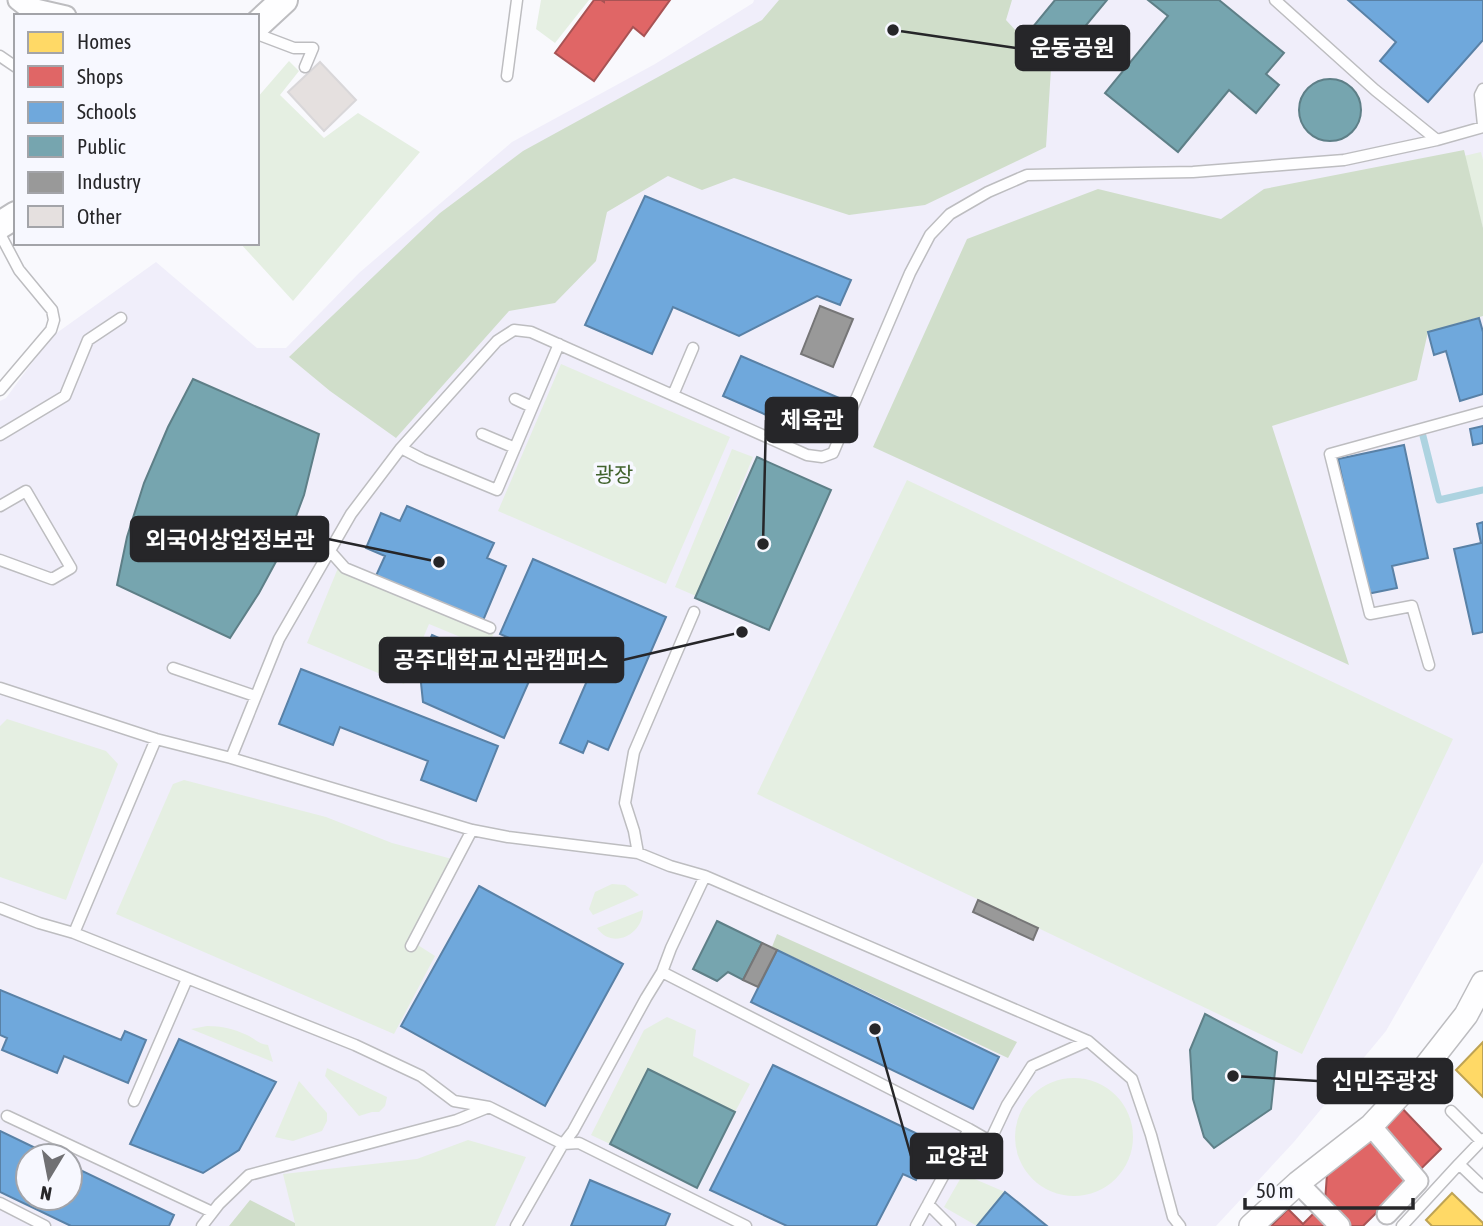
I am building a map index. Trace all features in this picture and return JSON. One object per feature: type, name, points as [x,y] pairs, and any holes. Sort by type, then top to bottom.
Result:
[{"type":"main road","points":[[259,23],[284,0]]},
{"type":"street","points":[[18,0],[27,7],[57,14]]},
{"type":"street","points":[[1251,1226],[1298,1183],[1371,1126],[1423,1070],[1466,1015],[1483,983]]},
{"type":"street","points":[[1371,1126],[1424,1175],[1387,1214]]},
{"type":"street","points":[[1298,1183],[1339,1226]]},
{"type":"lane","points":[[507,76],[517,0]]},
{"type":"lane","points":[[1275,0],[1375,90],[1437,140]]},
{"type":"lane","points":[[259,35],[294,48],[313,48],[305,67]]},
{"type":"lane","points":[[231,758],[279,639],[351,514],[401,448],[497,341],[513,330],[531,332],[807,455],[822,457],[833,453],[905,284],[930,235],[950,214],[988,192],[1027,175],[1193,172],[1344,160],[1437,140],[1483,126],[1480,95],[1483,89]]},
{"type":"lane","points":[[0,234],[19,270],[52,310],[54,320],[51,330],[0,390]]},
{"type":"lane","points":[[0,435],[65,396],[88,341],[121,318]]},
{"type":"lane","points":[[401,448],[496,490],[559,344]]},
{"type":"lane","points":[[673,395],[692,348]]},
{"type":"lane","points":[[514,399],[532,407]]},
{"type":"lane","points":[[1429,664],[1412,607],[1370,614],[1330,454],[1483,412]]},
{"type":"lane","points":[[482,434],[515,448]]},
{"type":"lane","points":[[0,506],[26,491],[71,568],[52,579],[0,560]]},
{"type":"lane","points":[[329,550],[345,568],[490,628]]},
{"type":"lane","points":[[638,853],[625,803],[634,752],[694,612]]},
{"type":"lane","points":[[173,668],[255,696]]},
{"type":"lane","points":[[0,688],[156,739],[231,758],[472,830],[638,853],[705,876],[1088,1041],[1132,1079],[1151,1135],[1173,1217],[1180,1226]]},
{"type":"lane","points":[[74,933],[156,739]]},
{"type":"lane","points":[[411,946],[472,830]]},
{"type":"lane","points":[[516,1226],[662,972],[705,876]]},
{"type":"lane","points":[[0,908],[74,933],[355,1045],[421,1076],[454,1101],[489,1107],[563,1144],[579,1143],[746,1226]]},
{"type":"lane","points":[[662,972],[990,1141],[1007,1105],[1032,1066],[1088,1041]]},
{"type":"lane","points":[[134,1101],[187,979]]},
{"type":"lane","points":[[202,1226],[219,1204],[249,1175],[457,1120],[489,1107]]},
{"type":"lane","points":[[1402,1226],[1482,1140],[1451,1111]]},
{"type":"lane","points":[[7,1116],[212,1212]]},
{"type":"lane","points":[[916,1226],[969,1129]]},
{"type":"lane","points":[[1458,1164],[1483,1186]]},
{"type":"lane","points":[[0,1203],[45,1226]]},
{"type":"lane","points":[[928,1205],[950,1226]]},
{"type":"shaded area","points":[[754,0],[1483,0],[1483,862],[1386,1031],[1293,1143],[1216,1226],[0,1226],[0,401],[6,398],[51,337],[156,262],[257,348],[286,348],[359,273],[512,142],[655,64]]},
{"type":"green space","points":[[541,0],[589,0],[555,43],[536,29]]},
{"type":"green space","points":[[779,0],[1012,0],[1006,20],[1051,69],[1046,147],[925,205],[849,215],[734,178],[702,190],[668,176],[607,212],[596,261],[555,303],[509,311],[396,438],[330,391],[289,357],[440,213],[523,151],[762,20]]},
{"type":"green space","points":[[289,61],[299,71],[280,95],[324,138],[358,113],[420,152],[293,301],[242,245],[259,245],[259,96]]},
{"type":"green space","points":[[1464,150],[1483,228],[1483,316],[1428,332],[1417,380],[1272,426],[1349,665],[873,447],[967,239],[1098,189],[1221,219],[1264,189]]},
{"type":"green space","points":[[1481,152],[1483,160],[1483,228],[1464,156]]},
{"type":"green space","name":"광장","points":[[561,364],[730,437],[666,584],[498,511]]},
{"type":"green space","points":[[732,449],[753,457],[696,596],[675,587]]},
{"type":"green space","points":[[907,480],[1453,739],[1302,1054],[757,794]]},
{"type":"green space","points":[[338,568],[494,633],[487,648],[429,624],[404,684],[307,643]]},
{"type":"green space","points":[[7,719],[106,751],[118,764],[66,900],[0,877],[0,726]]},
{"type":"green space","points":[[184,780],[326,817],[392,843],[452,859],[410,940],[435,956],[394,1034],[116,914],[173,784]]},
{"type":"green space","points":[[612,884],[625,885],[639,895],[593,915],[589,909],[595,892]]},
{"type":"green space","points":[[643,910],[638,926],[626,937],[611,938],[603,935],[597,928]]},
{"type":"green space","points":[[777,934],[1017,1042],[1008,1058],[772,947]]},
{"type":"green space","points":[[667,1017],[696,1030],[693,1056],[750,1084],[735,1112],[648,1069],[610,1144],[591,1135],[644,1030]]},
{"type":"green space","points":[[207,1026],[233,1030],[268,1045],[273,1062],[191,1029]]},
{"type":"green space","points":[[327,1068],[387,1097],[385,1106],[379,1112],[359,1116],[325,1076]]},
{"type":"green space","points":[[1074,1078],[1097,1082],[1116,1095],[1129,1114],[1133,1137],[1129,1160],[1116,1179],[1097,1192],[1074,1196],[1051,1192],[1032,1179],[1019,1160],[1015,1137],[1019,1114],[1032,1095],[1051,1082]]},
{"type":"green space","points":[[299,1081],[327,1113],[327,1121],[322,1131],[293,1141],[275,1137]]},
{"type":"green space","points":[[468,1140],[526,1157],[495,1226],[295,1226],[283,1174],[417,1159]]},
{"type":"green space","points":[[963,1174],[1005,1192],[977,1226],[944,1207]]},
{"type":"green space","points":[[250,1200],[295,1223],[295,1226],[229,1226]]},
{"type":"building: Homes","points":[[1483,1042],[1483,1097],[1456,1070]]},
{"type":"building: Homes","points":[[1452,1193],[1483,1226],[1432,1226],[1426,1220]]},
{"type":"building: Shops","points":[[594,0],[670,0],[644,36],[633,27],[594,81],[555,53]]},
{"type":"building: Shops","points":[[1398,1104],[1441,1149],[1363,1226],[1271,1226],[1288,1209],[1303,1224],[1325,1202],[1327,1174]]},
{"type":"building: Schools","points":[[1348,0],[1483,0],[1483,40],[1428,102],[1380,61],[1396,42]]},
{"type":"building: Schools","points":[[645,196],[851,280],[840,305],[817,296],[739,336],[673,307],[652,354],[585,325]]},
{"type":"building: Schools","points":[[1479,318],[1483,332],[1483,394],[1460,401],[1446,351],[1434,355],[1428,332]]},
{"type":"building: Schools","points":[[741,356],[844,400],[826,441],[723,396]]},
{"type":"building: Schools","points":[[1483,426],[1483,443],[1473,445],[1470,429]]},
{"type":"building: Schools","points":[[1404,445],[1428,558],[1392,566],[1397,588],[1367,594],[1338,459]]},
{"type":"building: Schools","points":[[407,506],[494,543],[487,558],[506,566],[482,623],[375,578],[385,556],[366,548],[381,513],[400,521]]},
{"type":"building: Schools","points":[[1483,522],[1483,632],[1473,634],[1454,549],[1481,543],[1477,524]]},
{"type":"building: Schools","points":[[533,559],[666,617],[608,750],[588,741],[583,753],[560,743],[590,674],[500,634]]},
{"type":"building: Schools","points":[[432,635],[530,679],[504,738],[423,702],[419,664]]},
{"type":"building: Schools","points":[[301,669],[498,746],[476,801],[421,780],[428,761],[340,727],[333,745],[279,724]]},
{"type":"building: Schools","points":[[479,886],[623,964],[545,1106],[401,1026]]},
{"type":"building: Schools","points":[[777,950],[999,1057],[973,1109],[751,1002]]},
{"type":"building: Schools","points":[[0,990],[121,1040],[125,1031],[146,1040],[128,1083],[64,1056],[57,1073],[2,1050],[7,1038],[0,1035]]},
{"type":"building: Schools","points":[[179,1039],[276,1082],[239,1150],[203,1173],[130,1144]]},
{"type":"building: Schools","points":[[773,1065],[924,1137],[931,1151],[916,1180],[903,1174],[876,1226],[787,1226],[710,1190]]},
{"type":"building: Schools","points":[[0,1131],[23,1142],[14,1142],[14,1199],[0,1192]]},
{"type":"building: Schools","points":[[84,1172],[174,1215],[169,1226],[71,1226],[42,1212],[84,1212]]},
{"type":"building: Schools","points":[[590,1180],[670,1214],[665,1226],[571,1226]]},
{"type":"building: Schools","points":[[1005,1192],[1047,1226],[977,1226]]},
{"type":"building: Public","points":[[1055,0],[1107,0],[1058,59],[1027,34]]},
{"type":"building: Public","points":[[1148,0],[1219,0],[1284,53],[1266,74],[1279,85],[1256,113],[1229,90],[1178,152],[1105,93],[1168,16]]},
{"type":"building: Public","points":[[1330,79],[1342,81],[1352,88],[1359,98],[1359,122],[1352,132],[1342,139],[1330,141],[1318,139],[1308,132],[1301,122],[1299,110],[1301,98],[1308,88],[1318,81]]},
{"type":"building: Public","points":[[193,379],[319,434],[304,495],[286,543],[259,593],[230,638],[117,585],[127,537],[144,483],[168,427]]},
{"type":"building: Public","points":[[757,457],[831,490],[769,630],[695,598]]},
{"type":"building: Public","points":[[717,921],[762,943],[743,980],[728,972],[717,981],[693,969]]},
{"type":"building: Public","points":[[1205,1014],[1277,1052],[1271,1109],[1214,1148],[1204,1137],[1193,1099],[1190,1050]]},
{"type":"building: Public","points":[[648,1069],[735,1112],[697,1188],[610,1144]]},
{"type":"building: Industry","points":[[820,306],[853,319],[833,367],[801,354]]},
{"type":"building: Industry","points":[[978,900],[1038,928],[1033,940],[973,912]]},
{"type":"building: Industry","points":[[762,943],[777,950],[758,987],[743,980]]},
{"type":"building: Other","points":[[320,62],[356,100],[324,131],[288,92]]},
{"type":"waterway","points":[[1423,436],[1439,500],[1483,490]]},
{"type":"place","name":"운동공원","points":[[893,30]]},
{"type":"place","name":"체육관","points":[[763,544]]},
{"type":"place","name":"외국어상업정보관","points":[[439,562]]},
{"type":"place","name":"공주대학교 신관캠퍼스","points":[[742,632]]},
{"type":"place","name":"교양관","points":[[875,1029]]},
{"type":"place","name":"신민주광장","points":[[1233,1076]]}]
